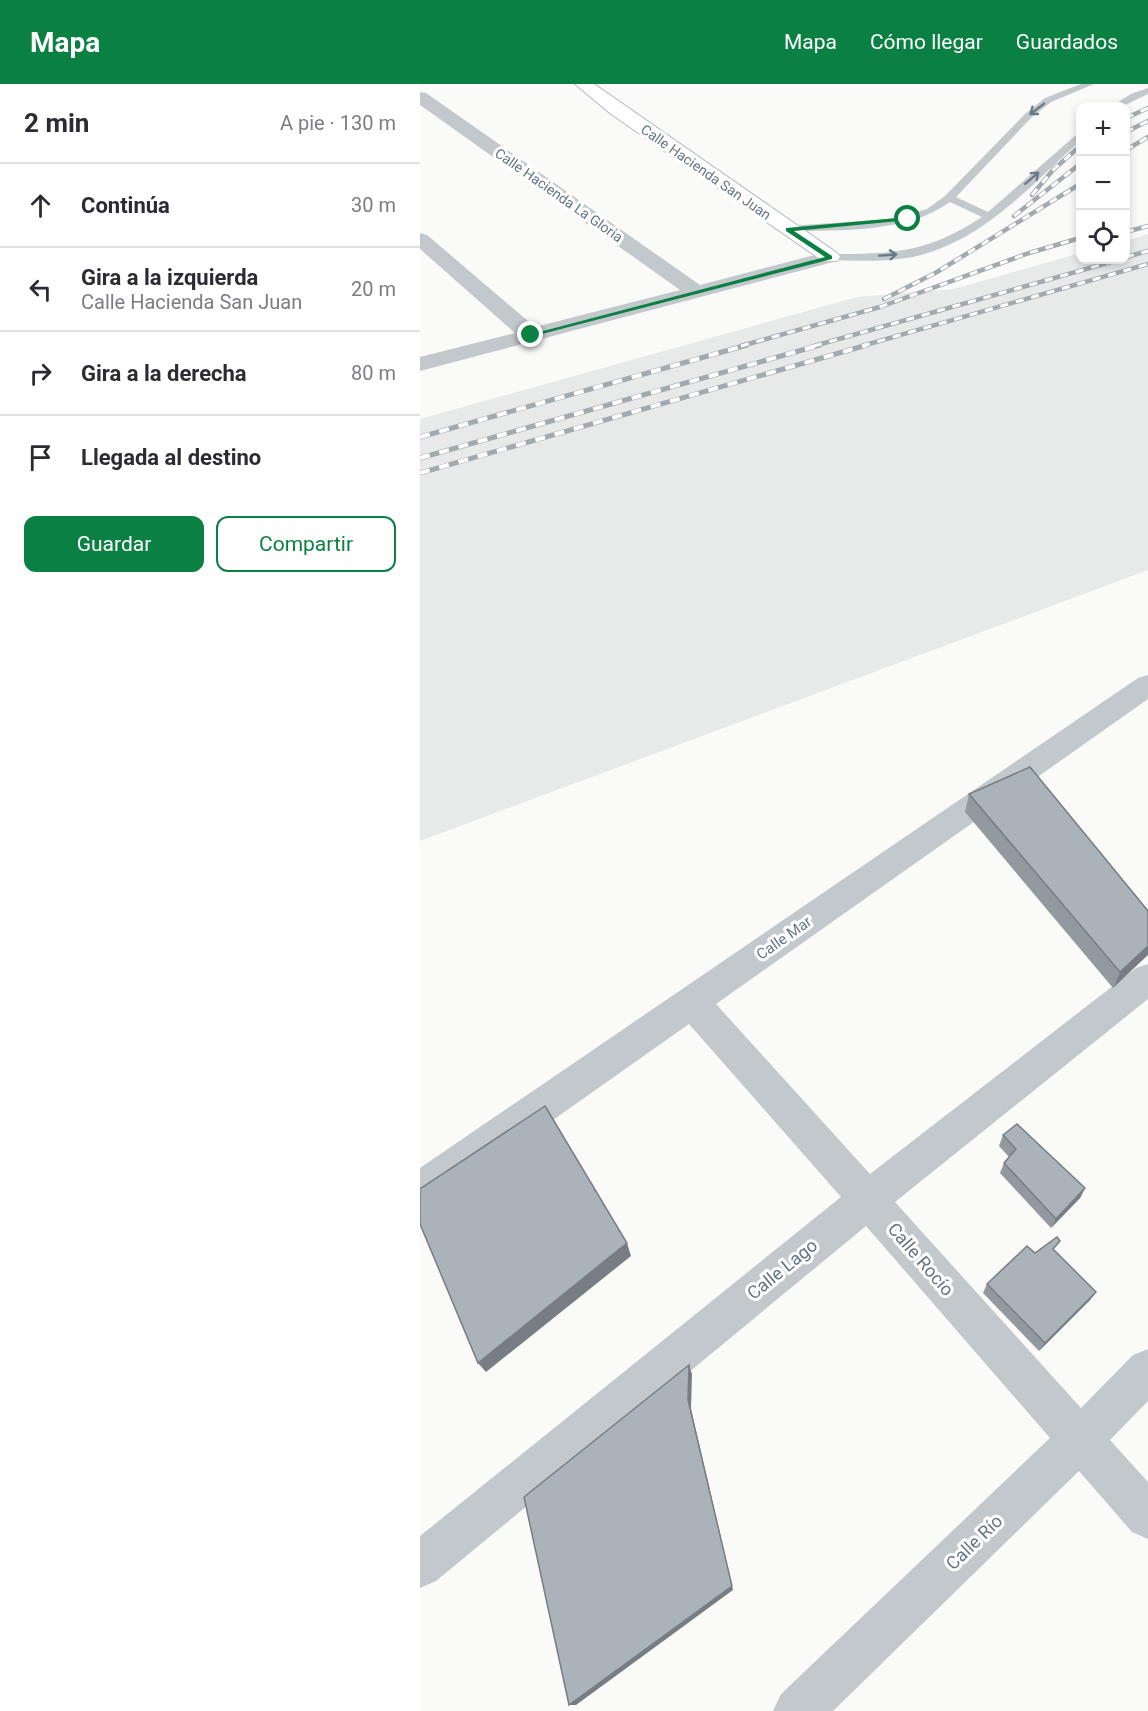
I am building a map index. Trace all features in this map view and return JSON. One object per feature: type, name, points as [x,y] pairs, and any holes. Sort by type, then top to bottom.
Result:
[{"type":"main road","name":"Calle Hacienda San Juan","points":[[583,84],[830,258]]},
{"type":"street","name":"Calle Hacienda La Gloria","points":[[420,97],[698,293]]},
{"type":"street","points":[[420,239],[531,335]]},
{"type":"street","points":[[420,364],[830,258]]},
{"type":"street","name":"Calle Mar","points":[[420,1191],[1148,685]]},
{"type":"street","name":"Calle Lago","points":[[420,1565],[869,1199],[1148,979]]},
{"type":"street","name":"Calle Rocío","points":[[693,1003],[1148,1516]]},
{"type":"street","name":"Calle Río","points":[[798,1711],[1080,1440],[1148,1370]]},
{"type":"lane","points":[[788,229],[908,219],[931,212],[949,198],[1028,116],[1048,100],[1089,84]]},
{"type":"lane","points":[[1124,102],[1148,91]]},
{"type":"lane","points":[[830,258],[890,256],[921,251],[968,231],[1076,139]]},
{"type":"lane","points":[[949,198],[988,216]]},
{"type":"shaded area","points":[[1148,234],[1148,570],[420,841],[420,419],[857,297],[954,289],[1076,254],[1076,264],[1130,264],[1130,240]]},
{"type":"building","points":[[1030,767],[1148,911],[1148,946],[1120,972],[969,794]]},
{"type":"building","points":[[545,1106],[627,1243],[478,1363],[420,1224],[420,1189]]},
{"type":"building","points":[[1017,1124],[1085,1188],[1056,1219],[1004,1163],[1016,1149],[1003,1135]]},
{"type":"building","points":[[1057,1237],[1060,1241],[1053,1249],[1096,1292],[1045,1343],[987,1284],[1027,1246],[1035,1253]]},
{"type":"building","points":[[689,1365],[688,1400],[732,1586],[569,1705],[524,1497]]},
{"type":"railway","points":[[1130,116],[1148,108]]},
{"type":"railway","points":[[1130,130],[1148,121]]},
{"type":"railway","points":[[1130,148],[1148,137]]},
{"type":"railway","points":[[1032,195],[1053,170],[1076,150]]},
{"type":"railway","points":[[1014,216],[1076,167]]},
{"type":"railway","points":[[884,299],[937,272],[1076,186]]},
{"type":"railway","points":[[1130,231],[1148,226]]},
{"type":"railway","points":[[741,346],[880,307],[1029,253],[1076,239]]},
{"type":"railway","points":[[1130,256],[1148,251]]},
{"type":"railway","points":[[814,346],[1104,264]]},
{"type":"railway","points":[[862,346],[1148,264]]},
{"type":"railway","points":[[420,437],[747,345]]},
{"type":"railway","points":[[420,458],[820,345]]},
{"type":"railway","points":[[420,473],[867,345]]},
{"type":"route","points":[[531,335],[830,258],[788,229],[908,219]]}]
